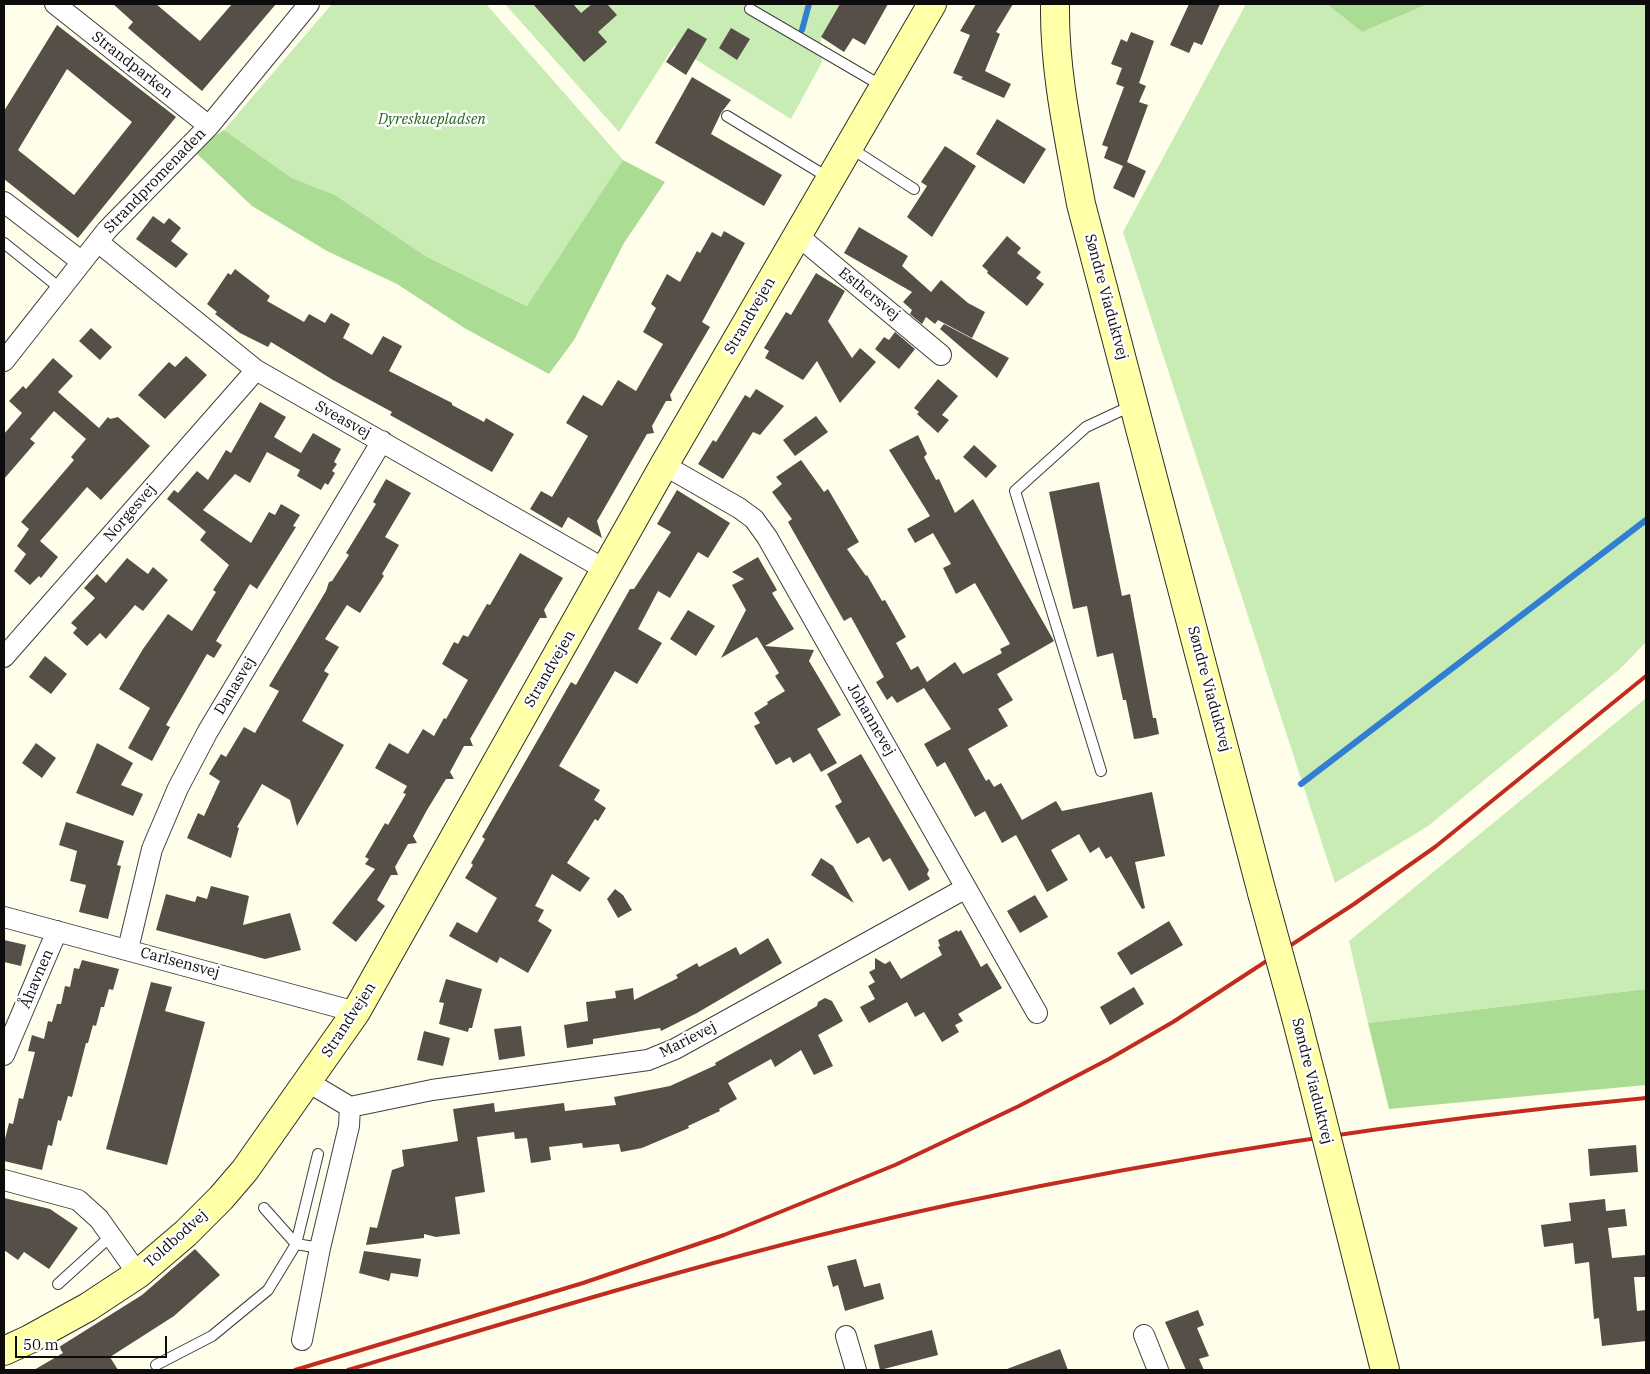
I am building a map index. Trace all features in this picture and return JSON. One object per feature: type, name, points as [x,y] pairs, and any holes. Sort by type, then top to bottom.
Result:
[{"type":"street","name":"Strandparken","points":[[54,4],[209,126]]},
{"type":"street","name":"Strandpromenaden","points":[[4,361],[107,230],[209,126],[309,4]]},
{"type":"street","name":"Strandvejen","points":[[308,1082],[356,1012],[664,465],[932,4]]},
{"type":"street","name":"Søndre Viaduktvej","points":[[1055,4],[1058,63],[1081,204],[1296,1017],[1386,1370]]},
{"type":"street","points":[[4,202],[82,262]]},
{"type":"street","name":"Esthersvej","points":[[797,235],[941,355]]},
{"type":"street","name":"Sveasvej","points":[[98,242],[256,370],[606,570]]},
{"type":"street","name":"Norgesvej","points":[[4,657],[256,370]]},
{"type":"street","name":"Danasvej","points":[[128,949],[152,849],[178,788],[208,731],[382,442]]},
{"type":"street","name":"Johannevej","points":[[664,465],[739,508],[754,519],[767,537],[1037,1013]]},
{"type":"street","name":"Marievej","points":[[350,1107],[432,1090],[648,1060],[675,1049],[966,888]]},
{"type":"street","name":"Carlsensvej","points":[[4,917],[356,1012]]},
{"type":"street","name":"Åhavnen","points":[[4,1055],[58,931]]},
{"type":"street","points":[[302,1340],[320,1248],[349,1126],[350,1107],[308,1082]]},
{"type":"street","name":"Toldbodvej","points":[[4,1351],[88,1307],[138,1274],[186,1233],[221,1198],[245,1170],[308,1082]]},
{"type":"street","points":[[4,1180],[78,1200],[99,1219],[138,1274]]},
{"type":"street","points":[[1144,1335],[1158,1370]]},
{"type":"street","points":[[846,1336],[856,1370]]},
{"type":"lane","points":[[750,9],[883,87]]},
{"type":"lane","points":[[727,116],[830,178]]},
{"type":"lane","points":[[848,147],[914,189]]},
{"type":"lane","points":[[4,243],[61,289]]},
{"type":"lane","points":[[1101,771],[1015,490],[1086,427],[1134,404]]},
{"type":"lane","points":[[156,1365],[212,1336],[268,1290],[296,1244],[318,1154]]},
{"type":"lane","points":[[264,1208],[296,1244],[320,1248]]},
{"type":"lane","points":[[58,1284],[111,1236]]},
{"type":"green space","name":"Dyreskuepladsen","points":[[332,4],[486,4],[623,160],[530,307],[427,257],[335,195],[292,178],[224,130]]},
{"type":"green space","points":[[505,4],[840,4],[821,37],[822,62],[791,119],[674,46],[619,132]]},
{"type":"green space","points":[[1246,4],[1327,4],[1362,32],[1428,4],[1646,4],[1646,642],[1620,669],[1428,826],[1335,883],[1123,232]]},
{"type":"green space","points":[[1327,4],[1428,4],[1362,32]]},
{"type":"green space","points":[[224,130],[292,178],[335,195],[427,257],[527,306],[623,160],[665,182],[624,243],[574,340],[549,374],[466,329],[397,284],[327,251],[252,206],[193,150]]},
{"type":"green space","points":[[1646,698],[1646,989],[1368,1023],[1349,941]]},
{"type":"green space","points":[[1646,989],[1646,1085],[1389,1109],[1368,1023]]},
{"type":"building","points":[[113,4],[156,4],[200,41],[232,4],[276,4],[202,91],[128,28],[133,22]]},
{"type":"building","points":[[533,4],[573,4],[581,13],[592,4],[607,4],[617,15],[598,32],[607,42],[584,62]]},
{"type":"building","points":[[840,4],[888,4],[865,45],[853,38],[844,52],[821,37]]},
{"type":"building","points":[[976,4],[1013,4],[996,32],[1000,34],[985,71],[1011,84],[1004,98],[961,79],[963,77],[953,73],[970,35],[960,31]]},
{"type":"building","points":[[1189,4],[1220,4],[1202,45],[1194,42],[1189,53],[1170,45]]},
{"type":"building","points":[[57,25],[176,117],[78,238],[4,179],[4,111]],"holes":[[[67,69],[132,122],[74,195],[18,150]]]},
{"type":"building","points":[[688,28],[707,39],[686,75],[666,62]]},
{"type":"building","points":[[731,28],[750,39],[737,60],[719,48]]},
{"type":"building","points":[[1131,32],[1154,41],[1139,83],[1146,86],[1139,102],[1148,105],[1127,162],[1146,171],[1134,198],[1113,188],[1123,166],[1104,158],[1108,147],[1102,145],[1124,87],[1116,84],[1122,68],[1111,64],[1121,39],[1127,42]]},
{"type":"building","points":[[692,77],[731,100],[721,113],[711,134],[782,175],[764,206],[655,143]]},
{"type":"building","points":[[997,119],[1046,149],[1024,184],[976,154]]},
{"type":"building","points":[[945,146],[976,166],[932,237],[907,217],[927,186],[921,182]]},
{"type":"building","points":[[153,216],[164,224],[169,218],[181,228],[171,241],[188,254],[176,268],[136,239]]},
{"type":"building","points":[[859,227],[908,256],[902,266],[931,292],[941,280],[968,303],[985,312],[972,338],[938,320],[935,324],[926,317],[922,324],[910,314],[912,310],[903,302],[912,292],[844,253]]},
{"type":"building","points":[[724,231],[745,243],[702,322],[710,327],[670,395],[672,401],[666,401],[652,426],[654,433],[647,434],[597,521],[602,538],[568,517],[562,528],[530,509],[541,491],[552,497],[588,436],[566,423],[583,395],[602,406],[618,380],[636,391],[663,344],[643,332],[656,308],[651,304],[667,274],[680,282],[697,251],[700,253],[712,232],[721,237]]},
{"type":"building","points":[[1007,236],[1021,248],[1017,253],[1041,272],[1036,278],[1044,284],[1027,306],[987,273],[988,271],[982,266]]},
{"type":"building","points":[[235,269],[270,296],[267,301],[304,322],[309,314],[325,323],[331,313],[350,324],[343,338],[372,355],[383,336],[402,346],[389,371],[452,403],[452,405],[484,422],[486,418],[514,434],[492,472],[390,415],[392,412],[333,380],[271,342],[268,347],[240,333],[215,314],[217,312],[207,304],[228,273],[231,275]]},
{"type":"building","points":[[816,273],[845,291],[828,321],[852,358],[860,348],[876,362],[840,403],[817,361],[803,380],[765,358],[769,351],[764,348],[786,312],[791,315]]},
{"type":"building","points":[[944,324],[1009,358],[997,378],[940,329]]},
{"type":"building","points":[[91,328],[112,347],[100,360],[79,341]]},
{"type":"building","points":[[895,332],[915,349],[899,369],[875,349],[884,337],[889,340]]},
{"type":"building","points":[[186,356],[207,375],[165,419],[138,395],[169,362],[175,367]]},
{"type":"building","points":[[53,358],[73,376],[58,392],[99,428],[108,417],[110,419],[118,417],[150,446],[101,500],[87,487],[40,541],[58,557],[41,578],[39,576],[30,585],[14,571],[26,554],[17,546],[29,529],[21,522],[74,460],[71,457],[86,439],[54,411],[30,439],[35,443],[4,479],[4,434],[22,413],[9,401],[23,386],[26,389]]},
{"type":"building","points":[[938,379],[958,396],[942,415],[949,420],[938,433],[917,414],[919,412],[914,408]]},
{"type":"building","points":[[756,389],[784,406],[760,435],[753,432],[723,479],[698,464],[713,440],[716,442],[745,395],[750,398]]},
{"type":"building","points":[[260,402],[286,417],[274,437],[301,453],[313,433],[341,449],[334,462],[337,464],[332,471],[335,473],[328,485],[325,483],[321,490],[297,476],[300,470],[267,452],[250,483],[235,474],[203,510],[251,543],[269,512],[275,515],[281,504],[300,515],[293,526],[296,527],[257,589],[250,584],[216,641],[222,645],[214,658],[207,654],[166,725],[170,727],[152,761],[128,748],[150,708],[119,689],[143,649],[168,614],[192,631],[216,592],[213,590],[229,565],[200,540],[206,532],[167,499],[174,490],[178,493],[197,471],[208,480],[226,450],[231,453]]},
{"type":"building","points":[[816,416],[828,432],[795,456],[783,440]]},
{"type":"building","points":[[918,435],[927,454],[924,457],[936,480],[939,479],[955,513],[973,499],[1054,641],[997,674],[1013,700],[998,709],[1008,726],[968,749],[986,781],[989,779],[994,787],[1001,783],[1022,820],[1056,801],[1062,811],[1152,792],[1165,856],[1135,862],[1145,908],[1142,909],[1111,856],[1106,859],[1099,847],[1090,853],[1079,834],[1051,850],[1068,880],[1047,892],[1016,835],[1002,843],[985,811],[975,817],[945,762],[937,767],[924,744],[951,729],[924,688],[897,703],[892,696],[887,700],[876,682],[884,677],[851,617],[844,621],[788,522],[792,519],[772,492],[782,484],[776,477],[801,460],[824,492],[828,489],[859,542],[847,549],[867,575],[882,601],[885,600],[906,637],[896,643],[911,670],[918,666],[927,682],[955,662],[963,674],[1002,653],[1000,649],[1010,644],[975,583],[956,594],[943,568],[951,564],[933,533],[915,543],[907,529],[930,516],[889,450]]},
{"type":"building","points":[[974,445],[997,466],[986,478],[963,457]]},
{"type":"building","points":[[386,479],[411,493],[385,537],[399,545],[382,574],[384,576],[360,613],[347,605],[325,639],[339,647],[324,671],[329,674],[302,721],[344,745],[297,826],[290,800],[262,784],[237,827],[239,828],[231,858],[187,838],[198,813],[204,816],[220,781],[209,774],[221,754],[226,757],[244,727],[255,733],[279,691],[269,686],[326,591],[329,582],[332,581],[349,555],[346,553],[376,504],[373,502]]},
{"type":"building","points":[[1099,482],[1122,596],[1130,594],[1153,718],[1156,718],[1159,734],[1142,738],[1134,739],[1113,653],[1097,657],[1087,606],[1073,609],[1049,492]]},
{"type":"building","points":[[677,490],[730,523],[708,558],[698,552],[670,598],[658,591],[638,629],[662,643],[637,684],[615,671],[559,766],[600,790],[594,800],[606,808],[598,821],[595,819],[567,863],[590,878],[580,892],[552,874],[535,906],[544,910],[538,921],[552,930],[528,973],[500,957],[497,963],[449,936],[457,922],[477,933],[497,898],[465,878],[473,865],[471,863],[485,839],[482,837],[571,682],[576,685],[630,589],[634,589],[671,532],[657,524]]},
{"type":"building","points":[[520,553],[563,578],[544,610],[547,618],[540,618],[470,739],[473,746],[464,746],[450,772],[454,779],[446,779],[427,810],[413,836],[417,843],[408,844],[395,867],[398,875],[391,875],[377,900],[385,906],[356,942],[332,923],[375,869],[365,864],[369,859],[365,857],[385,823],[388,825],[406,794],[403,793],[407,786],[375,768],[389,743],[408,754],[423,729],[434,736],[444,718],[446,719],[468,680],[442,664],[454,642],[458,644],[463,635],[468,637],[487,604],[490,605]]},
{"type":"building","points":[[758,557],[777,590],[772,593],[794,629],[765,646],[814,650],[809,661],[841,715],[817,729],[837,763],[821,772],[810,753],[793,763],[790,757],[776,765],[754,726],[760,723],[754,713],[785,691],[775,676],[779,673],[757,637],[721,658],[746,610],[732,585],[744,579],[732,572]]},
{"type":"building","points":[[127,558],[148,574],[153,567],[168,580],[143,611],[135,605],[106,639],[100,633],[87,646],[73,633],[77,628],[71,623],[95,598],[84,588],[97,574],[106,583]]},
{"type":"building","points":[[688,610],[715,626],[696,656],[670,639]]},
{"type":"building","points":[[45,656],[67,674],[51,694],[29,677]]},
{"type":"building","points":[[36,743],[56,758],[42,778],[22,763]]},
{"type":"building","points":[[97,743],[133,763],[121,785],[143,794],[133,816],[76,793]]},
{"type":"building","points":[[861,754],[929,870],[927,874],[930,879],[909,891],[890,858],[883,862],[869,837],[857,844],[835,806],[842,802],[827,774]]},
{"type":"building","points":[[66,822],[124,841],[117,865],[121,866],[108,919],[79,912],[86,885],[70,881],[77,851],[59,845]]},
{"type":"building","points":[[821,858],[833,866],[854,903],[811,875]]},
{"type":"building","points":[[211,886],[249,896],[243,925],[290,913],[301,950],[265,959],[156,930],[166,894],[195,902],[197,896],[207,899]]},
{"type":"building","points":[[615,889],[623,895],[632,910],[618,918],[607,899]]},
{"type":"building","points":[[1035,895],[1048,917],[1020,933],[1007,911]]},
{"type":"building","points":[[1169,921],[1183,945],[1131,975],[1117,953]]},
{"type":"building","points":[[957,930],[958,932],[961,930],[981,967],[987,963],[1002,988],[958,1014],[963,1021],[955,1025],[959,1032],[942,1042],[924,1012],[915,1017],[907,1002],[869,1023],[860,1007],[875,999],[868,986],[875,982],[869,972],[875,969],[875,958],[885,964],[890,961],[901,979],[942,955],[938,947],[940,946],[938,940]]},
{"type":"building","points":[[768,938],[782,963],[697,1013],[661,1031],[660,1028],[593,1039],[593,1044],[567,1048],[564,1025],[588,1021],[586,1002],[616,998],[615,991],[633,988],[634,1000],[678,978],[676,975],[697,963],[699,967],[736,947],[740,955]]},
{"type":"building","points":[[4,940],[26,945],[21,966],[4,962]]},
{"type":"building","points":[[82,960],[119,969],[113,990],[109,989],[104,1007],[101,1007],[96,1026],[93,1025],[88,1043],[86,1043],[72,1097],[68,1096],[61,1121],[58,1120],[52,1146],[48,1145],[42,1170],[4,1161],[4,1143],[9,1123],[13,1124],[19,1098],[23,1099],[35,1052],[28,1051],[32,1035],[44,1039],[48,1021],[52,1022],[57,1004],[61,1004],[65,986],[70,987],[74,968],[79,969]]},
{"type":"building","points":[[446,979],[482,989],[472,1028],[469,1028],[468,1032],[439,1024],[444,1003],[439,1002]]},
{"type":"building","points":[[151,982],[172,987],[165,1011],[205,1022],[167,1165],[106,1149]]},
{"type":"building","points":[[1134,987],[1144,1004],[1110,1025],[1100,1007]]},
{"type":"building","points":[[825,998],[832,1001],[843,1021],[818,1035],[833,1066],[814,1075],[801,1050],[775,1067],[771,1059],[728,1083],[737,1099],[719,1109],[720,1111],[688,1126],[689,1128],[642,1148],[621,1152],[619,1144],[583,1148],[582,1143],[549,1147],[551,1160],[531,1163],[527,1138],[515,1139],[514,1132],[477,1137],[485,1192],[455,1197],[460,1234],[436,1237],[424,1234],[424,1238],[366,1245],[370,1227],[377,1228],[392,1170],[404,1166],[402,1150],[458,1141],[453,1109],[494,1103],[495,1112],[564,1103],[565,1111],[616,1105],[614,1097],[670,1086],[716,1065],[715,1063],[817,1006],[818,1002]]},
{"type":"building","points":[[521,1026],[525,1056],[499,1060],[494,1029]]},
{"type":"building","points":[[424,1031],[450,1038],[443,1066],[417,1060]]},
{"type":"building","points":[[1636,1145],[1638,1172],[1590,1176],[1588,1149]]},
{"type":"building","points":[[4,1198],[50,1209],[78,1228],[49,1269],[24,1252],[18,1260],[4,1250]]},
{"type":"building","points":[[1605,1199],[1606,1211],[1625,1209],[1627,1226],[1608,1228],[1612,1258],[1646,1255],[1646,1277],[1634,1277],[1637,1311],[1646,1310],[1646,1341],[1602,1346],[1599,1318],[1594,1319],[1589,1262],[1575,1264],[1573,1243],[1544,1247],[1541,1225],[1571,1221],[1569,1203]]},
{"type":"building","points":[[195,1249],[220,1275],[174,1316],[110,1357],[118,1370],[34,1370],[63,1353],[59,1347],[142,1295]]},
{"type":"building","points":[[364,1251],[421,1259],[418,1277],[391,1273],[389,1281],[359,1273]]},
{"type":"building","points":[[856,1259],[864,1287],[880,1283],[884,1299],[845,1311],[838,1285],[833,1287],[827,1266]]},
{"type":"building","points":[[1198,1310],[1204,1325],[1197,1328],[1209,1356],[1199,1359],[1204,1370],[1186,1370],[1165,1322]]},
{"type":"building","points":[[932,1330],[938,1355],[880,1370],[874,1345]]},
{"type":"building","points":[[1060,1349],[1068,1370],[1007,1369]]},
{"type":"waterway","points":[[802,30],[809,4]]},
{"type":"waterway","points":[[1301,784],[1646,520]]},
{"type":"railway","points":[[295,1370],[583,1283],[724,1235],[895,1165],[1019,1106],[1109,1059],[1173,1022],[1354,904],[1435,847],[1646,676]]},
{"type":"railway","points":[[348,1370],[725,1260],[877,1221],[953,1204],[1125,1170],[1298,1141],[1472,1117],[1646,1098]]}]
